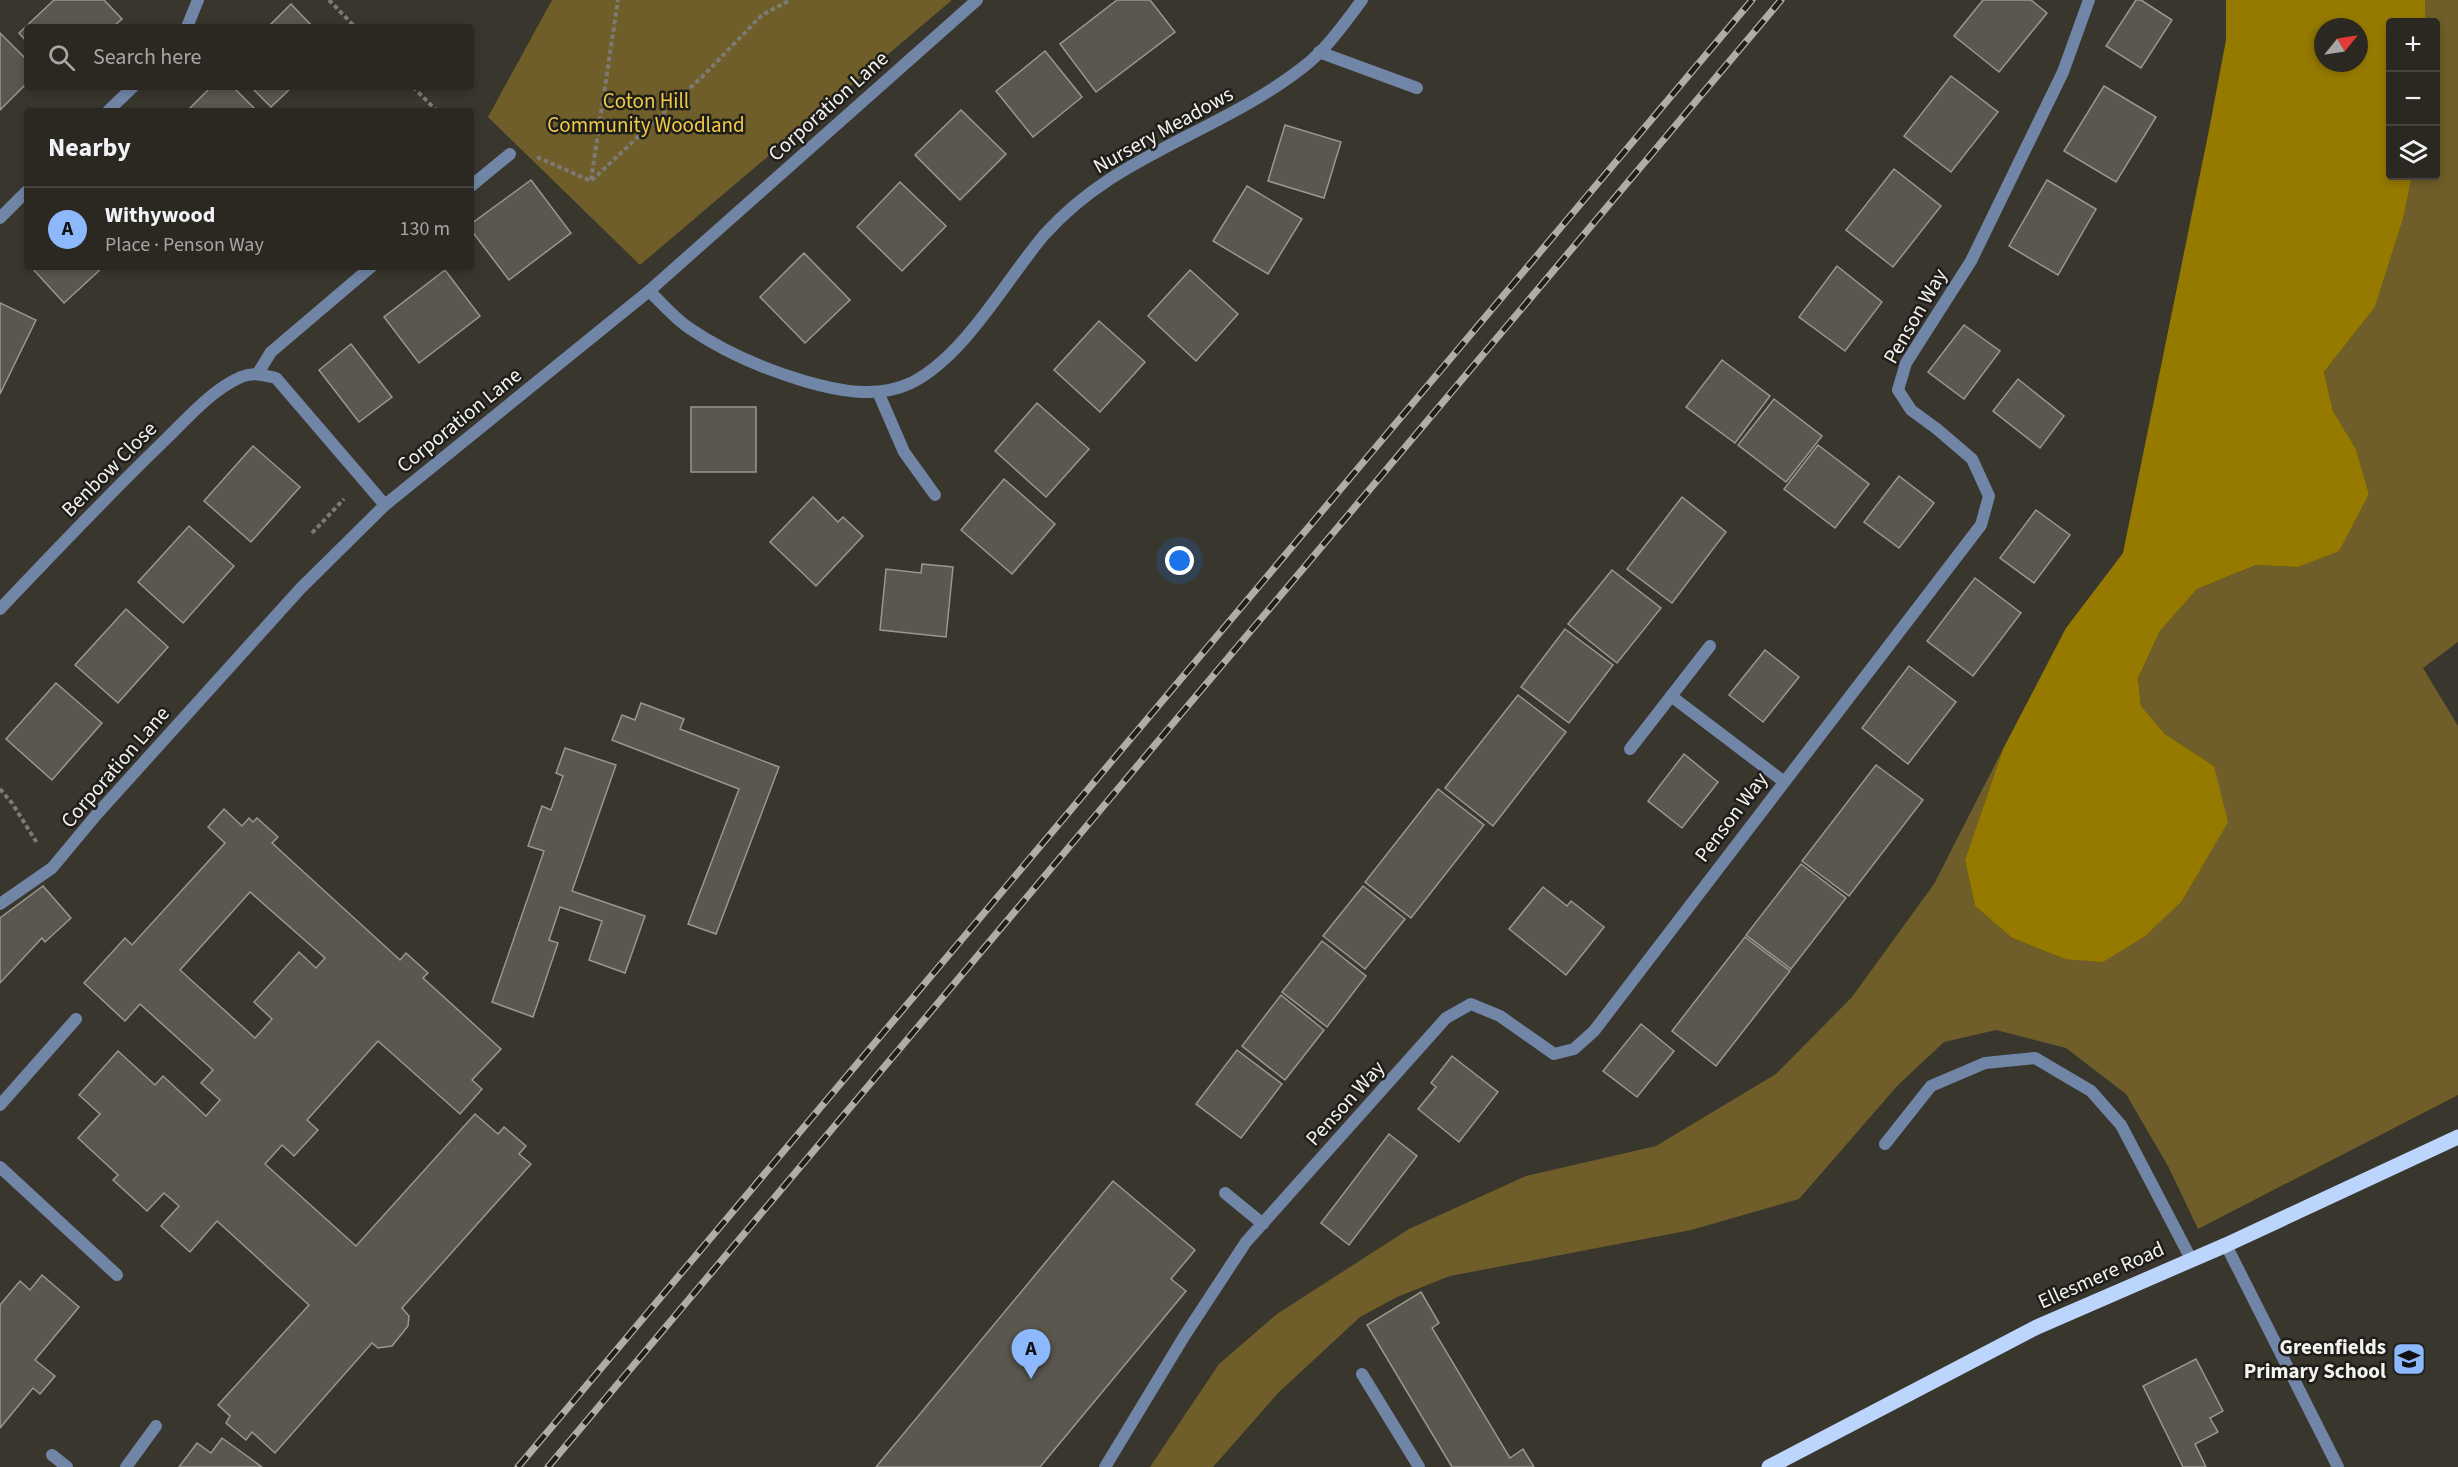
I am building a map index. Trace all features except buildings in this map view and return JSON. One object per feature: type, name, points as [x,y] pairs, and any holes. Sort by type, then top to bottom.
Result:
[{"type":"main road","name":"Ellesmere Road","points":[[1769,1467],[2037,1327],[2226,1245],[2458,1137]]},
{"type":"street","points":[[188,24],[198,0]]},
{"type":"street","name":"Corporation Lane","points":[[0,904],[52,868],[300,589],[385,505],[649,291],[977,0]]},
{"type":"street","name":"Nursery Meadows","points":[[649,291],[688,328],[735,356],[780,374],[832,390],[878,392],[911,383],[945,356],[991,306],[1045,235],[1072,209],[1109,180],[1242,109],[1303,68],[1362,0]]},
{"type":"street","name":"Penson Way","points":[[1105,1467],[1223,1275],[1263,1224],[1446,1018],[1471,1004],[1500,1016],[1554,1054],[1574,1049],[1594,1031],[1981,525],[1989,496],[1972,459],[1911,410],[1898,390],[1906,363],[1971,261],[2063,72],[2089,0]]},
{"type":"street","points":[[1319,52],[1417,88]]},
{"type":"street","points":[[111,108],[130,90]]},
{"type":"street","points":[[474,184],[510,154]]},
{"type":"street","points":[[0,218],[24,194]]},
{"type":"street","points":[[367,270],[271,352],[258,373],[276,378],[385,505]]},
{"type":"street","name":"Benbow Close","points":[[0,609],[105,498],[186,420],[226,385],[258,373]]},
{"type":"street","points":[[878,392],[904,452],[935,495]]},
{"type":"street","points":[[1630,749],[1710,646]]},
{"type":"street","points":[[1671,696],[1783,781]]},
{"type":"street","points":[[0,1105],[76,1019]]},
{"type":"street","points":[[1885,1144],[1931,1086],[1985,1063],[2035,1058],[2091,1091],[2121,1125],[2191,1259]]},
{"type":"street","points":[[0,1167],[117,1275]]},
{"type":"street","points":[[1225,1193],[1263,1224]]},
{"type":"street","points":[[2226,1245],[2338,1467]]},
{"type":"street","points":[[1362,1374],[1419,1467]]},
{"type":"street","points":[[126,1467],[156,1426]]},
{"type":"street","points":[[52,1455],[67,1467]]},
{"type":"path","points":[[328,0],[352,24]]},
{"type":"path","points":[[591,181],[618,0]]},
{"type":"path","points":[[591,181],[704,75],[762,15],[790,0]]},
{"type":"path","points":[[416,90],[434,108]]},
{"type":"path","points":[[510,154],[531,154],[591,181]]},
{"type":"path","points":[[0,789],[12,803],[52,868]]},
{"type":"green space","name":"Coton Hill Community Woodland","points":[[552,0],[952,0],[640,265],[488,117]]},
{"type":"green space","points":[[2425,0],[2458,0],[2458,642],[2423,668],[2458,726],[2458,1095],[2198,1229],[2168,1166],[2126,1094],[2066,1048],[1996,1030],[1944,1042],[1898,1085],[1799,1199],[1691,1230],[1450,1276],[1397,1297],[1360,1317],[1279,1392],[1213,1467],[1150,1467],[1219,1364],[1277,1314],[1409,1229],[1526,1176],[1656,1146],[1776,1074],[1852,997],[1934,884],[2003,749],[1965,860],[1975,906],[2012,938],[2065,959],[2182,901],[2203,864],[2214,766],[2165,734],[2141,706],[2138,678],[2160,631],[2197,589],[2256,565],[2298,567],[2360,510],[2369,494],[2356,449],[2333,411],[2324,372],[2375,307],[2403,219],[2411,180],[2440,180],[2440,18],[2426,18]]},
{"type":"shaded area","points":[[2226,0],[2425,0],[2426,18],[2386,18],[2386,180],[2411,180],[2403,219],[2375,307],[2324,372],[2333,411],[2356,449],[2369,494],[2339,551],[2298,567],[2256,565],[2197,589],[2160,631],[2138,678],[2141,706],[2165,734],[2214,766],[2228,822],[2182,901],[2145,936],[2103,962],[2065,959],[2012,938],[1975,906],[1965,860],[2003,749],[2066,628],[2123,553],[2226,40]]},
{"type":"railway","points":[[518,1467],[1752,0]]},
{"type":"railway","points":[[548,1467],[1781,0]]},
{"type":"place","name":"Greenfields Primary School","points":[[2409,1359]]},
{"type":"place","name":"Withywood","points":[[1031,1379]]}]
